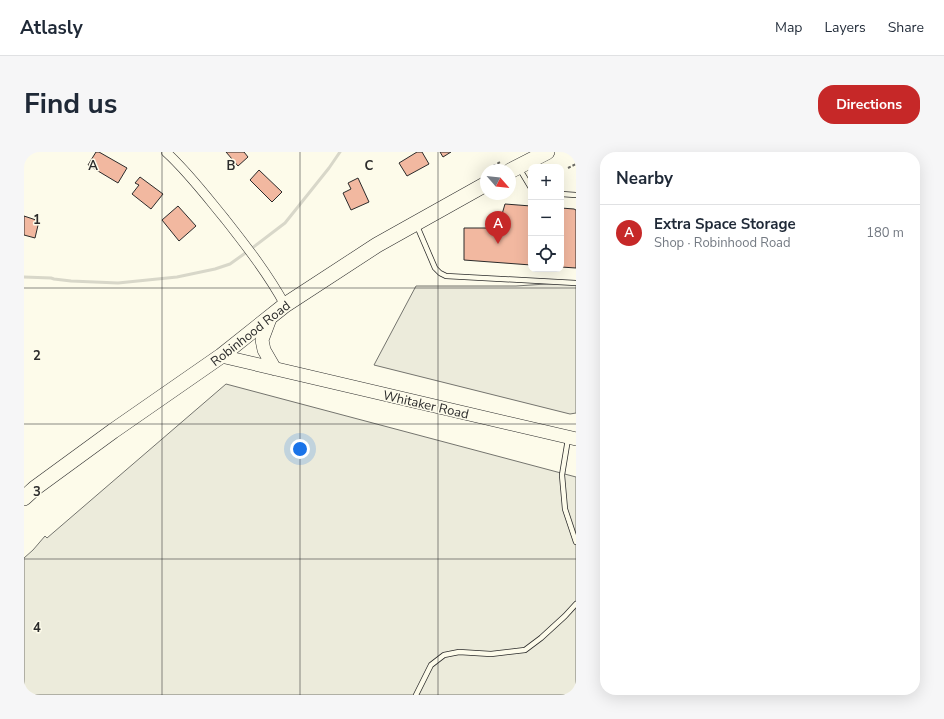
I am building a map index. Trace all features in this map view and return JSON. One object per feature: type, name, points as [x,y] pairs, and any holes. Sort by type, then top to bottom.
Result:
[{"type":"main road","points":[[516,168],[546,152]]},
{"type":"main road","name":"Robinhood Road","points":[[24,498],[35,488],[114,431],[221,356],[285,305],[377,245],[480,187]]},
{"type":"street","points":[[166,152],[198,184],[246,246],[273,284],[285,305]]},
{"type":"street","points":[[271,316],[262,340],[264,350],[275,369]]},
{"type":"street","name":"Whitaker Road","points":[[221,356],[572,438]]},
{"type":"lane","points":[[516,171],[528,185]]},
{"type":"lane","points":[[564,194],[576,195]]},
{"type":"lane","points":[[415,223],[435,268],[440,274],[446,276],[576,283]]},
{"type":"lane","points":[[572,438],[562,475],[564,509],[576,542]]},
{"type":"lane","points":[[416,695],[431,666],[444,655],[459,652],[491,654],[525,650],[542,638],[576,604]]},
{"type":"path","points":[[568,168],[576,164]]},
{"type":"shaded area","points":[[576,282],[576,413],[570,414],[374,365],[416,286],[516,286]]},
{"type":"shaded area","points":[[226,384],[576,477],[576,695],[24,695],[24,558],[45,536],[47,538]]},
{"type":"building","points":[[96,152],[99,152],[127,168],[118,183],[88,165]]},
{"type":"building","points":[[226,152],[244,152],[248,157],[238,166]]},
{"type":"building","points":[[417,152],[422,152],[429,164],[407,176],[399,163]]},
{"type":"building","points":[[440,152],[451,152],[443,157]]},
{"type":"building","points":[[259,170],[282,192],[272,202],[250,180]]},
{"type":"building","points":[[140,177],[163,194],[151,209],[132,194],[139,185],[135,183]]},
{"type":"building","points":[[358,178],[369,202],[351,210],[343,193],[351,189],[348,183]]},
{"type":"building","points":[[505,204],[528,206],[528,265],[464,260],[464,228],[498,228]]},
{"type":"building","points":[[178,206],[196,226],[179,241],[162,220]]},
{"type":"building","points":[[564,208],[576,210],[576,268],[564,267]]},
{"type":"building","points":[[24,216],[39,221],[35,238],[24,235]]},
{"type":"waterway","points":[[24,277],[118,283],[177,277],[215,269],[230,264],[285,223],[340,152]]},
{"type":"place","name":"Extra Space Storage","points":[[498,244]]}]
